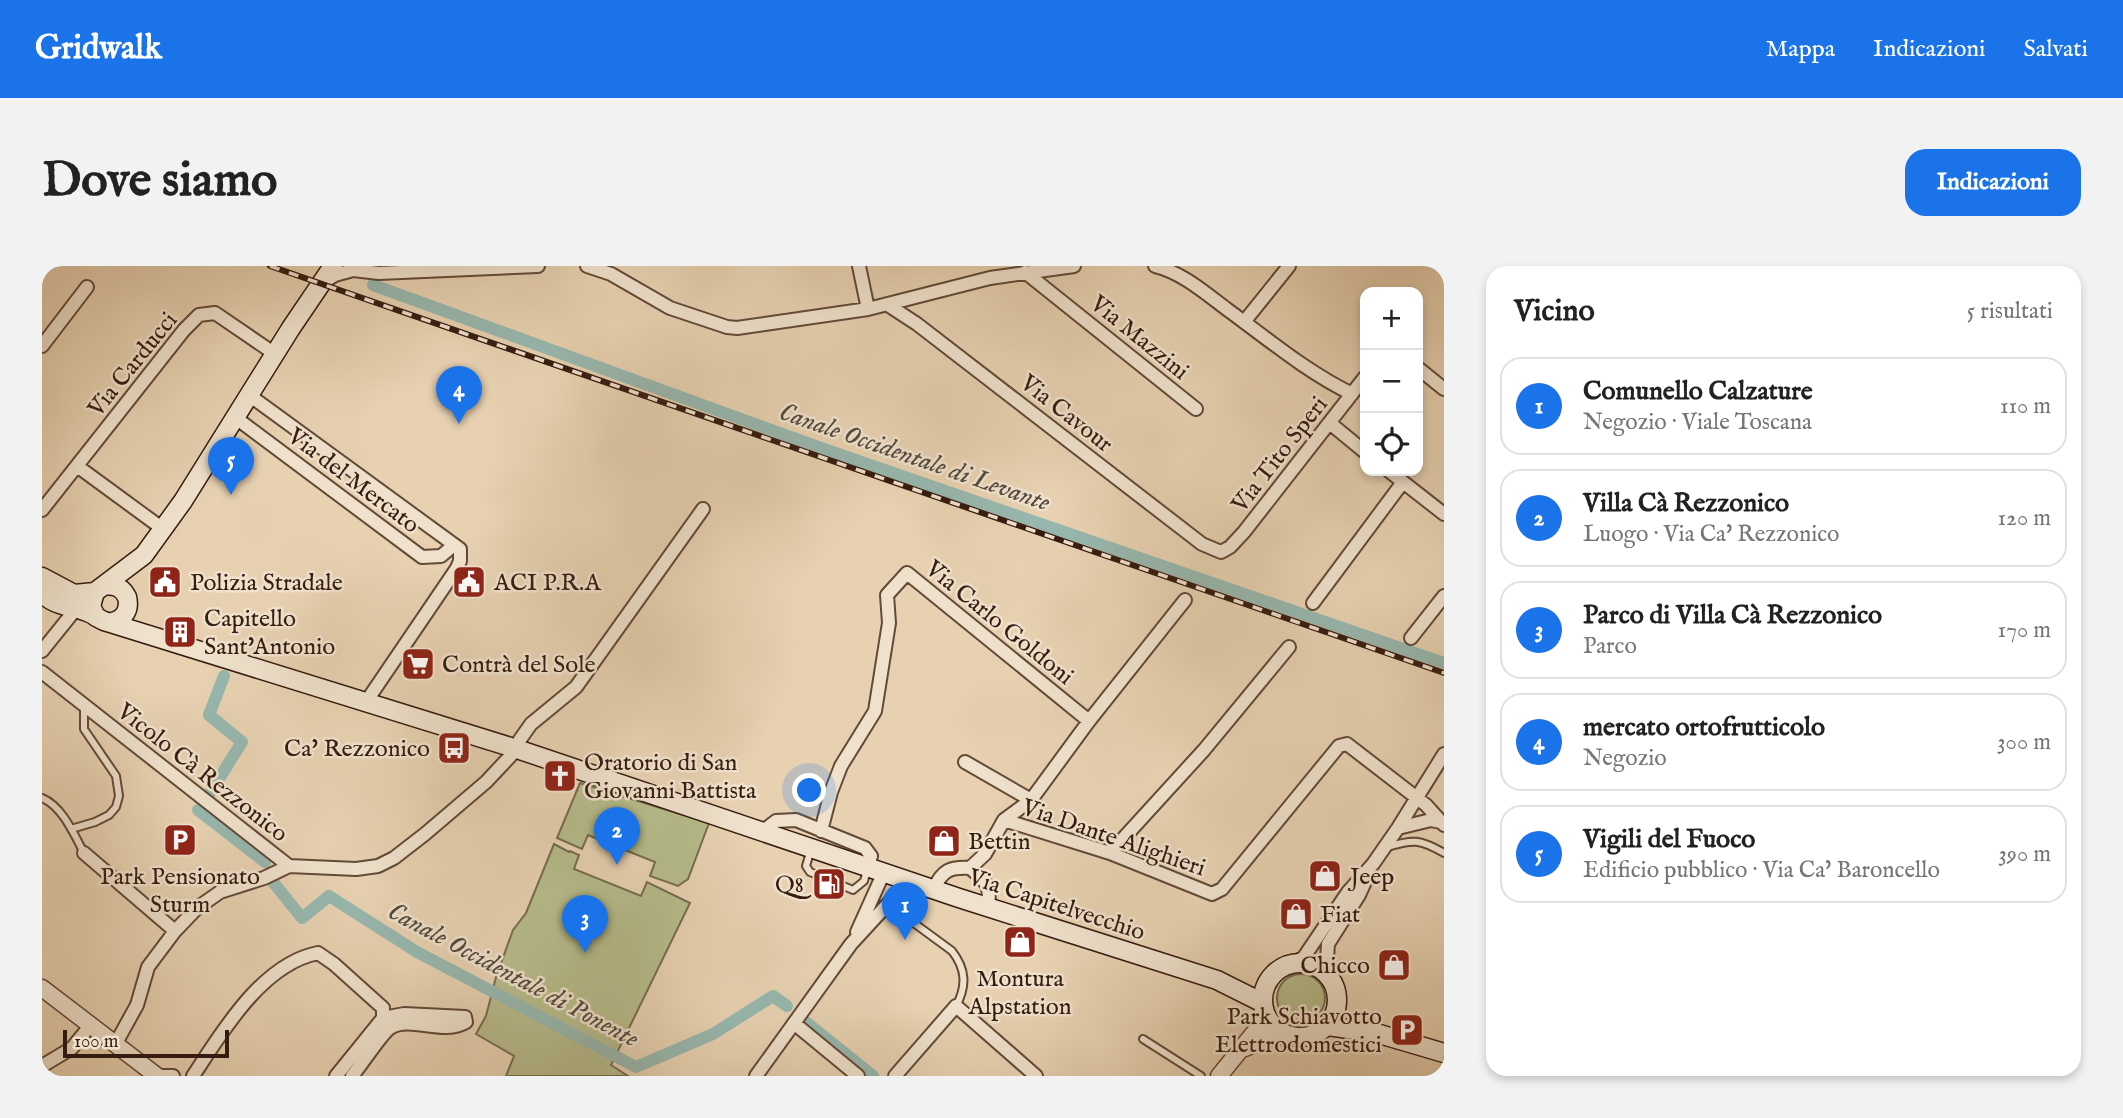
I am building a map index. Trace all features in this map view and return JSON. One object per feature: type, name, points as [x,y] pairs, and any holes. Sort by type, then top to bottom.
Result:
[{"type":"main road","points":[[42,593],[49,601],[75,602],[99,589],[144,555],[333,266]]},
{"type":"main road","points":[[99,589],[92,606],[104,619],[125,615],[144,555]]},
{"type":"main road","points":[[42,577],[75,602]]},
{"type":"main road","points":[[99,589],[115,586],[124,592],[147,627],[169,640]]},
{"type":"main road","name":"Via Capitelvecchio","points":[[75,602],[85,611],[104,619],[517,748],[909,881],[1217,980],[1248,983],[1268,981]]},
{"type":"main road","points":[[1265,1010],[1268,981],[1281,969],[1295,964],[1313,965],[1326,973],[1337,993],[1336,1012],[1328,1026]]},
{"type":"main road","name":"Via Capitelvecchio","points":[[1217,980],[1265,1010],[1277,1030],[1287,1035]]},
{"type":"main road","points":[[1338,1004],[1341,1009],[1376,1032]]},
{"type":"main road","points":[[1287,1035],[1309,1037],[1335,1025],[1355,1031],[1376,1032],[1444,1053]]},
{"type":"street","points":[[365,266],[379,273]]},
{"type":"street","points":[[317,289],[325,281],[342,272],[353,270],[379,273],[538,266]]},
{"type":"street","points":[[587,266],[611,274],[663,305],[727,327],[748,327],[868,309],[990,278],[1074,266]]},
{"type":"street","points":[[859,266],[868,309]]},
{"type":"street","points":[[1244,322],[1289,266]]},
{"type":"street","points":[[1164,267],[1192,284],[1321,379],[1352,394]]},
{"type":"street","name":"Via Mazzini","points":[[1025,272],[1196,409]]},
{"type":"street","points":[[42,346],[87,287]]},
{"type":"street","name":"Via Cavour","points":[[888,305],[917,324],[1202,544],[1221,552]]},
{"type":"street","name":"Via Carducci","points":[[42,510],[184,330],[199,316],[215,313],[275,354]]},
{"type":"street","points":[[1423,372],[1444,388]]},
{"type":"street","name":"Via Tito Speri","points":[[1221,552],[1230,547],[1244,532],[1360,384]]},
{"type":"street","name":"Via del Mercato","points":[[236,418],[422,557],[441,556],[454,545],[249,395]]},
{"type":"street","name":"Via del Mercato","points":[[265,440],[280,419]]},
{"type":"street","points":[[1331,424],[1360,448]]},
{"type":"street","points":[[77,466],[163,529]]},
{"type":"street","points":[[1395,476],[1444,514]]},
{"type":"street","points":[[1313,603],[1403,482]]},
{"type":"street","name":"Vicolo Cà Rezzonico","points":[[42,672],[289,866],[356,869],[386,863],[486,782],[517,748],[531,724],[576,687],[703,509]]},
{"type":"street","points":[[366,702],[457,568],[461,556],[460,549],[454,545]]},
{"type":"street","name":"Via Carlo Goldoni","points":[[821,831],[841,766],[875,711],[889,623],[887,595],[907,573],[1089,721]]},
{"type":"street","points":[[1411,638],[1444,596]]},
{"type":"street","points":[[934,889],[943,872],[970,868],[985,854],[1004,820],[1031,800],[1089,721],[1185,600]]},
{"type":"street","points":[[42,651],[75,602]]},
{"type":"street","points":[[1110,853],[1204,750],[1289,647]]},
{"type":"street","name":"Via Dante Alighieri","points":[[1004,820],[1110,853],[1212,894],[1223,889],[1343,744],[1347,744],[1415,797]]},
{"type":"street","points":[[1295,964],[1304,957],[1348,891],[1384,849],[1444,754]]},
{"type":"street","points":[[965,762],[1031,800]]},
{"type":"street","points":[[1415,797],[1426,805],[1442,824]]},
{"type":"street","points":[[763,831],[776,821],[796,820],[865,848],[876,869],[851,944]]},
{"type":"street","points":[[1398,828],[1431,820],[1442,824]]},
{"type":"street","points":[[84,853],[175,931]]},
{"type":"street","points":[[1326,973],[1328,944],[1359,895],[1373,863]]},
{"type":"street","points":[[116,1043],[137,1005],[148,967],[175,931],[197,908],[220,892],[264,878],[289,866]]},
{"type":"street","points":[[970,868],[990,889],[988,907]]},
{"type":"street","points":[[757,1076],[851,944],[909,881]]},
{"type":"street","points":[[193,1076],[236,1011],[300,956],[317,953],[334,964],[383,1008],[387,1023],[352,1076]]},
{"type":"street","points":[[42,988],[156,1076]]},
{"type":"street","points":[[895,1076],[956,1006],[1037,1076]]},
{"type":"street","points":[[1219,1076],[1240,1050],[1265,1010]]},
{"type":"street","points":[[336,1076],[387,1023],[404,1014],[466,1017],[461,1026],[452,1027],[387,1023]]},
{"type":"street","points":[[795,1024],[858,1076]]},
{"type":"street","points":[[42,1066],[72,1048],[90,1026]]},
{"type":"street","points":[[1240,1050],[1259,1041],[1287,1035]]},
{"type":"street","points":[[164,1076],[173,1076]]},
{"type":"lane","points":[[71,829],[109,815],[116,807],[118,796],[116,776],[83,729],[84,707]]},
{"type":"lane","points":[[42,797],[51,801],[84,853]]},
{"type":"lane","points":[[116,807],[124,810]]},
{"type":"lane","points":[[1384,849],[1407,841],[1418,841],[1427,842],[1444,853]]},
{"type":"lane","points":[[812,848],[806,866],[810,872],[852,890],[876,869]]},
{"type":"lane","points":[[888,904],[952,951],[957,958],[964,972],[964,983],[956,1006]]},
{"type":"lane","points":[[1143,1039],[1201,1076]]},
{"type":"green space","points":[[580,783],[709,823],[688,879],[678,886],[650,876],[655,862],[588,835],[582,849],[557,838]]},
{"type":"green space","points":[[554,844],[579,855],[574,869],[641,896],[647,882],[690,903],[611,1065],[628,1076],[506,1076],[514,1056],[476,1034],[486,1016],[496,977],[513,930],[526,913]]},
{"type":"green space","points":[[1301,974],[1310,975],[1318,981],[1324,989],[1324,1007],[1318,1015],[1310,1021],[1301,1022],[1292,1021],[1284,1015],[1278,1007],[1277,998],[1278,989],[1284,981],[1292,975]]},
{"type":"waterway","name":"Canale Occidentale di Levante","points":[[373,285],[821,448],[1444,663]]},
{"type":"waterway","name":"Canale Occidentale di Ponente","points":[[210,793],[242,742],[209,715],[224,676]]},
{"type":"waterway","name":"Canale Occidentale di Ponente","points":[[198,810],[265,862]]},
{"type":"waterway","name":"Canale Occidentale di Ponente","points":[[273,882],[302,918],[329,896],[417,952],[636,1067],[713,1034],[773,996],[787,1006]]},
{"type":"waterway","name":"Canale Occidentale di Ponente","points":[[807,1023],[873,1076]]},
{"type":"railway","points":[[270,266],[1444,673]]},
{"type":"place","name":"mercato ortofrutticolo","points":[[459,424]]},
{"type":"place","name":"Vigili del Fuoco","points":[[231,495]]},
{"type":"place","name":"Polizia Stradale","points":[[165,582]]},
{"type":"place","name":"ACI P.R.A","points":[[469,582]]},
{"type":"place","name":"Capitello Sant'Antonio","points":[[180,632]]},
{"type":"place","name":"Contrà del Sole","points":[[418,664]]},
{"type":"place","name":"Ca' Rezzonico","points":[[454,748]]},
{"type":"place","name":"Oratorio di San Giovanni Battista","points":[[560,776]]},
{"type":"place","name":"Park Pensionato Sturm","points":[[180,840]]},
{"type":"place","name":"Bettin","points":[[944,841]]},
{"type":"place","name":"Villa Cà Rezzonico","points":[[617,865]]},
{"type":"place","name":"Jeep","points":[[1325,876]]},
{"type":"place","name":"Q8","points":[[829,884]]},
{"type":"place","name":"Fiat","points":[[1296,914]]},
{"type":"place","name":"Comunello Calzature","points":[[905,940]]},
{"type":"place","name":"Montura Alpstation","points":[[1020,942]]},
{"type":"place","name":"Parco di Villa Cà Rezzonico","points":[[585,953]]},
{"type":"place","name":"Chicco","points":[[1394,965]]},
{"type":"place","name":"Park Schiavotto Elettrodomestici","points":[[1407,1030]]}]
